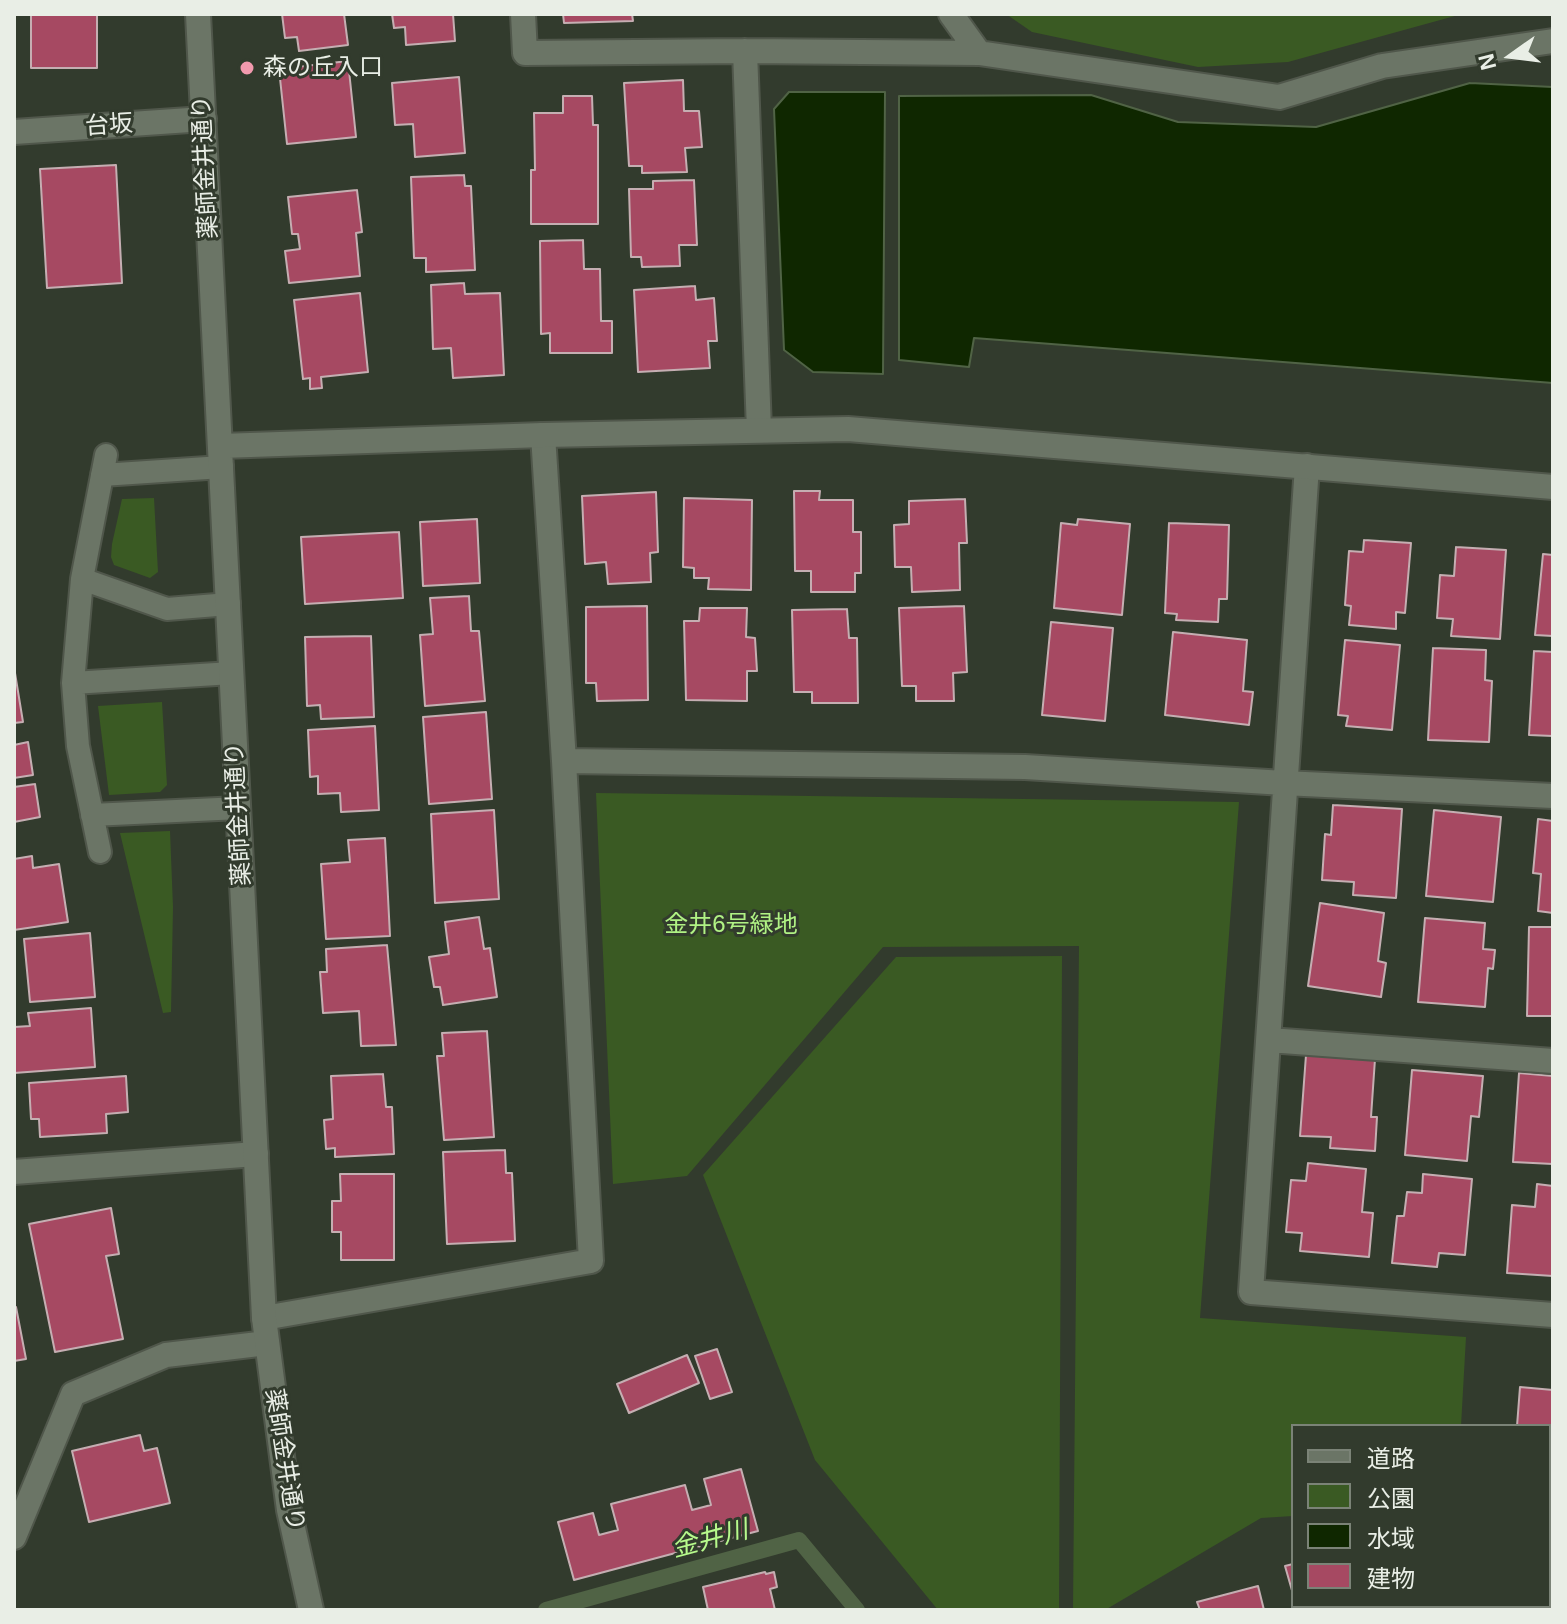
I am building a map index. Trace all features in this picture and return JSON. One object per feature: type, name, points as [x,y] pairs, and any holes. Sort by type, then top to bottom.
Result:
[{"type":"street","name":"薬師金井通り","points":[[198,14],[264,1318],[289,1510],[311,1610]]},
{"type":"street","points":[[523,14],[525,53],[979,53],[1279,97],[1382,66],[1553,41]]},
{"type":"street","points":[[951,14],[979,53]]},
{"type":"street","points":[[745,51],[759,430]]},
{"type":"street","name":"台坂","points":[[14,132],[204,119]]},
{"type":"street","points":[[221,457],[543,435],[864,430],[1553,487]]},
{"type":"street","points":[[264,1318],[591,1261],[543,435]]},
{"type":"street","points":[[1307,466],[1251,1292],[1553,1315]]},
{"type":"street","points":[[564,761],[1025,767],[1553,796]]},
{"type":"street","points":[[1269,1040],[1553,1061]]},
{"type":"street","points":[[14,1172],[256,1154]]},
{"type":"street","points":[[14,1537],[73,1394],[166,1355],[267,1343]]},
{"type":"lane","points":[[100,852],[78,746],[73,683],[82,579],[104,465],[221,457]]},
{"type":"lane","points":[[82,579],[167,609],[229,604]]},
{"type":"lane","points":[[73,683],[232,673]]},
{"type":"lane","points":[[92,815],[239,808]]},
{"type":"green space","points":[[1006,14],[1462,14],[1288,62],[1198,67],[1032,32]]},
{"type":"green space","points":[[154,498],[158,572],[150,578],[114,565],[111,557],[122,499]]},
{"type":"green space","points":[[162,702],[167,785],[160,792],[109,795],[98,706]]},
{"type":"green space","name":"金井6号緑地","points":[[596,793],[1239,802],[1200,1318],[1466,1337],[1461,1424],[1291,1424],[1291,1516],[1261,1518],[1105,1610],[1073,1610],[1079,946],[883,947],[687,1176],[613,1184]]},
{"type":"green space","points":[[170,831],[173,907],[171,1012],[163,1013],[120,833]]},
{"type":"green space","points":[[1062,956],[1059,1610],[938,1610],[815,1460],[703,1175],[896,957]]},
{"type":"water","points":[[1470,83],[1553,87],[1553,383],[974,338],[969,367],[899,360],[899,96],[1091,95],[1178,122],[1316,127]]},
{"type":"water","points":[[789,92],[885,92],[883,374],[813,372],[784,350],[774,109]]},
{"type":"building","points":[[31,14],[97,14],[97,68],[31,68]]},
{"type":"building","points":[[282,14],[344,14],[348,45],[299,51],[297,37],[285,38]]},
{"type":"building","points":[[392,14],[453,14],[455,41],[406,45],[405,27],[394,28]]},
{"type":"building","points":[[563,14],[632,14],[633,21],[564,23]]},
{"type":"building","points":[[348,61],[356,137],[287,144],[279,69]]},
{"type":"building","points":[[459,77],[465,153],[415,157],[413,124],[395,125],[392,83]]},
{"type":"building","points":[[683,80],[684,111],[699,111],[702,147],[685,148],[687,172],[642,173],[642,166],[629,166],[624,83]]},
{"type":"building","points":[[563,96],[592,96],[593,125],[598,125],[598,224],[531,224],[531,170],[535,170],[534,113],[563,113]]},
{"type":"building","points":[[116,165],[122,283],[47,288],[40,169]]},
{"type":"building","points":[[464,175],[465,186],[471,186],[475,270],[426,272],[426,258],[414,258],[411,177]]},
{"type":"building","points":[[694,180],[697,245],[679,245],[680,266],[642,267],[641,257],[631,257],[629,189],[653,189],[653,181]]},
{"type":"building","points":[[357,190],[362,232],[356,233],[360,276],[289,283],[285,251],[300,249],[298,234],[292,234],[288,197]]},
{"type":"building","points":[[583,240],[584,269],[600,269],[601,321],[612,321],[612,353],[550,353],[550,333],[541,334],[540,241]]},
{"type":"building","points":[[464,283],[465,294],[500,293],[504,375],[453,378],[451,348],[433,349],[431,285]]},
{"type":"building","points":[[695,286],[696,300],[714,298],[717,341],[708,341],[710,368],[638,372],[634,290]]},
{"type":"building","points":[[360,293],[368,372],[321,377],[322,388],[310,389],[310,378],[303,379],[294,300]]},
{"type":"building","points":[[794,491],[820,491],[819,500],[853,500],[853,532],[861,532],[861,573],[855,573],[855,592],[811,592],[811,571],[795,571]]},
{"type":"building","points":[[656,492],[658,552],[650,553],[651,582],[608,584],[606,562],[585,564],[582,496]]},
{"type":"building","points":[[684,498],[752,500],[751,590],[708,589],[709,578],[694,578],[694,568],[683,567]]},
{"type":"building","points":[[965,499],[967,543],[959,543],[960,590],[912,592],[911,567],[895,567],[894,525],[909,524],[909,501]]},
{"type":"building","points":[[477,519],[480,583],[423,586],[420,522]]},
{"type":"building","points":[[1078,519],[1130,524],[1122,615],[1054,608],[1061,523],[1077,525]]},
{"type":"building","points":[[1169,523],[1229,525],[1227,599],[1219,599],[1218,622],[1176,620],[1177,614],[1165,613]]},
{"type":"building","points":[[399,532],[403,598],[305,604],[301,537]]},
{"type":"building","points":[[1364,540],[1411,543],[1405,613],[1396,612],[1396,629],[1349,625],[1351,606],[1345,605],[1349,551],[1363,552]]},
{"type":"building","points":[[1456,547],[1506,550],[1500,639],[1451,636],[1453,619],[1437,618],[1440,575],[1454,576]]},
{"type":"building","points":[[1543,554],[1553,555],[1553,636],[1535,635]]},
{"type":"building","points":[[469,596],[471,631],[479,631],[485,701],[425,706],[420,635],[433,634],[430,598]]},
{"type":"building","points":[[647,606],[648,700],[597,701],[596,683],[586,683],[586,607]]},
{"type":"building","points":[[964,606],[967,672],[953,673],[954,701],[916,701],[916,686],[902,686],[899,608]]},
{"type":"building","points":[[700,608],[747,608],[746,637],[755,638],[757,671],[747,671],[747,701],[686,700],[684,621],[699,621]]},
{"type":"building","points":[[847,609],[849,638],[857,638],[858,703],[812,703],[812,692],[794,692],[792,610]]},
{"type":"building","points":[[1051,622],[1113,628],[1105,721],[1042,715]]},
{"type":"building","points":[[1173,632],[1247,640],[1243,691],[1253,692],[1249,725],[1165,715]]},
{"type":"building","points":[[371,636],[374,717],[321,719],[320,705],[307,706],[305,637]]},
{"type":"building","points":[[1345,640],[1400,645],[1392,730],[1346,726],[1348,716],[1338,715]]},
{"type":"building","points":[[1433,648],[1486,650],[1485,680],[1492,681],[1489,742],[1428,740]]},
{"type":"building","points":[[1534,651],[1553,652],[1553,736],[1529,735]]},
{"type":"building","points":[[14,667],[23,722],[14,723]]},
{"type":"building","points":[[486,712],[492,799],[429,804],[423,717]]},
{"type":"building","points":[[375,726],[379,810],[341,812],[340,793],[318,794],[318,776],[310,777],[308,730]]},
{"type":"building","points":[[28,742],[33,775],[14,778],[14,745]]},
{"type":"building","points":[[35,784],[40,817],[14,822],[14,787]]},
{"type":"building","points":[[1333,805],[1402,809],[1396,898],[1353,895],[1354,882],[1322,880],[1325,834],[1331,835]]},
{"type":"building","points":[[494,810],[499,899],[435,903],[431,814]]},
{"type":"building","points":[[1434,810],[1501,817],[1493,902],[1426,896]]},
{"type":"building","points":[[1538,819],[1553,821],[1553,913],[1538,911],[1541,874],[1533,873]]},
{"type":"building","points":[[385,838],[390,936],[326,939],[321,864],[350,862],[348,840]]},
{"type":"building","points":[[32,856],[33,868],[59,864],[68,922],[14,930],[14,859]]},
{"type":"building","points":[[1320,903],[1384,913],[1378,961],[1386,963],[1381,997],[1308,986]]},
{"type":"building","points":[[479,917],[484,949],[490,948],[497,997],[443,1005],[440,987],[434,987],[429,957],[449,954],[445,922]]},
{"type":"building","points":[[1425,918],[1485,923],[1483,949],[1495,950],[1493,969],[1488,968],[1485,1007],[1418,1002]]},
{"type":"building","points":[[1529,927],[1553,927],[1553,1016],[1527,1016]]},
{"type":"building","points":[[90,933],[95,997],[30,1002],[24,939]]},
{"type":"building","points":[[387,945],[396,1045],[361,1046],[359,1011],[323,1013],[320,972],[327,972],[326,949]]},
{"type":"building","points":[[91,1008],[95,1067],[14,1073],[14,1027],[30,1026],[28,1013]]},
{"type":"building","points":[[487,1031],[494,1137],[444,1140],[437,1056],[444,1056],[442,1033]]},
{"type":"building","points":[[1306,1055],[1375,1059],[1371,1117],[1377,1117],[1375,1151],[1330,1148],[1331,1137],[1300,1136]]},
{"type":"building","points":[[1412,1070],[1483,1076],[1479,1117],[1471,1116],[1467,1161],[1405,1155]]},
{"type":"building","points":[[1519,1073],[1553,1076],[1553,1164],[1513,1162]]},
{"type":"building","points":[[383,1074],[386,1107],[392,1107],[394,1154],[335,1157],[335,1148],[326,1149],[324,1120],[333,1119],[331,1076]]},
{"type":"building","points":[[126,1076],[128,1112],[106,1114],[107,1133],[40,1137],[39,1119],[31,1119],[29,1083]]},
{"type":"building","points":[[505,1150],[506,1173],[512,1173],[515,1241],[447,1244],[443,1152]]},
{"type":"building","points":[[1308,1163],[1366,1169],[1362,1212],[1373,1213],[1369,1257],[1300,1251],[1302,1233],[1286,1232],[1291,1180],[1306,1181]]},
{"type":"building","points":[[340,1174],[394,1174],[394,1260],[341,1260],[341,1232],[332,1232],[332,1201],[341,1201]]},
{"type":"building","points":[[1423,1174],[1472,1179],[1465,1255],[1439,1253],[1437,1267],[1392,1263],[1397,1216],[1404,1216],[1407,1192],[1422,1193]]},
{"type":"building","points":[[1537,1184],[1553,1186],[1553,1276],[1507,1273],[1512,1205],[1535,1207]]},
{"type":"building","points":[[111,1208],[119,1254],[106,1256],[123,1339],[55,1352],[29,1224]]},
{"type":"building","points":[[14,1308],[26,1359],[14,1361]]},
{"type":"building","points":[[717,1349],[732,1392],[710,1399],[695,1356]]},
{"type":"building","points":[[687,1355],[699,1383],[629,1413],[617,1384]]},
{"type":"building","points":[[1520,1387],[1553,1390],[1553,1473],[1551,1424],[1517,1424]]},
{"type":"building","points":[[140,1435],[144,1451],[157,1448],[170,1503],[89,1522],[72,1451]]},
{"type":"building","points":[[741,1469],[758,1531],[574,1580],[558,1522],[593,1513],[599,1535],[618,1530],[611,1504],[685,1485],[692,1510],[711,1505],[704,1479]]},
{"type":"building","points":[[1551,1492],[1553,1492],[1551,1547]]},
{"type":"building","points":[[1291,1564],[1291,1587],[1285,1566]]},
{"type":"building","points":[[774,1572],[777,1587],[770,1589],[775,1610],[708,1610],[703,1587]]},
{"type":"building","points":[[1258,1586],[1264,1610],[1200,1610],[1197,1602]]},
{"type":"building","points":[[1296,1608],[1339,1610],[1297,1610]]},
{"type":"building","points":[[1450,1608],[1451,1610],[1398,1610]]},
{"type":"building","points":[[1478,1608],[1526,1608],[1526,1610]]},
{"type":"waterway","name":"金井川","points":[[546,1610],[799,1540],[857,1610]]},
{"type":"place","name":"森の丘入口","points":[[247,68]]}]
